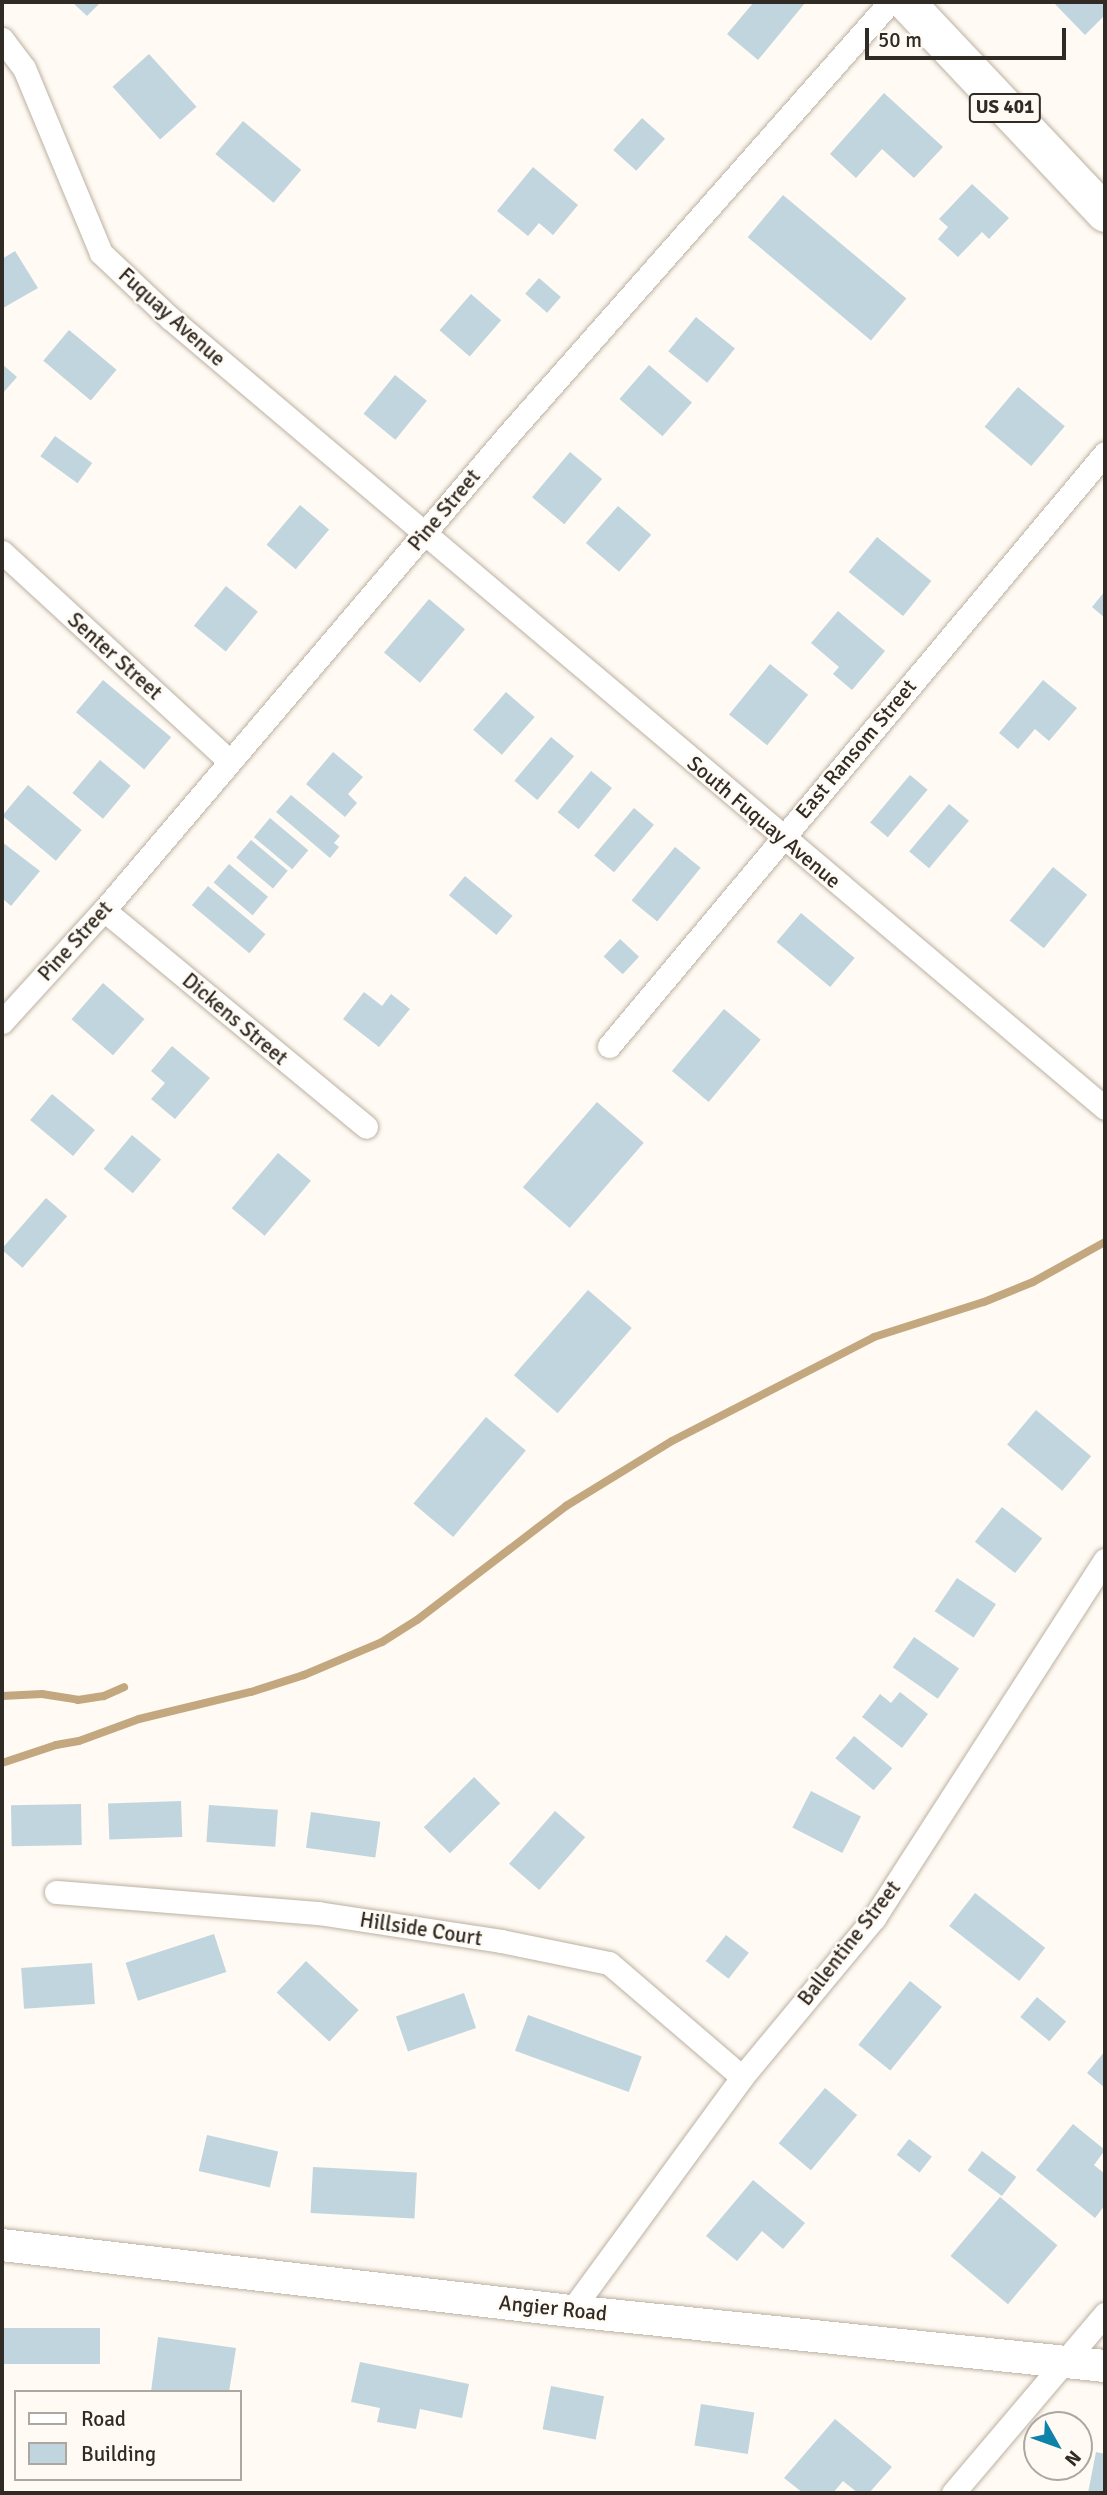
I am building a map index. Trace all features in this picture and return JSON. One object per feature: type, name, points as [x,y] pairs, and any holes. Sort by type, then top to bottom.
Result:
[{"type":"main road","name":"US 401","points":[[906,2],[1105,213]]},
{"type":"street","name":"Pine Street","points":[[2,1022],[104,910],[228,760],[890,2]]},
{"type":"street","name":"Fuquay Avenue","points":[[2,39],[24,68],[101,253],[170,318],[424,534]]},
{"type":"street","name":"East Ransom Street","points":[[609,1046],[1105,453]]},
{"type":"street","name":"South Fuquay Avenue","points":[[424,534],[1105,1108]]},
{"type":"street","name":"Senter Street","points":[[2,552],[228,760]]},
{"type":"street","name":"Dickens Street","points":[[104,910],[366,1127]]},
{"type":"street","name":"Ballentine Street","points":[[571,2311],[743,2077],[874,1918],[1105,1560]]},
{"type":"street","name":"Hillside Court","points":[[56,1892],[318,1913],[501,1941],[608,1963],[743,2077]]},
{"type":"street","name":"Angier Road","points":[[2,2245],[571,2311],[1105,2367]]},
{"type":"street","points":[[953,2493],[1105,2314]]},
{"type":"building","points":[[72,2],[101,2],[87,16]]},
{"type":"building","points":[[754,2],[805,3],[758,60],[727,34]]},
{"type":"building","points":[[1053,2],[1105,2],[1105,15],[1085,35]]},
{"type":"building","points":[[149,54],[197,107],[160,140],[113,87]]},
{"type":"building","points":[[884,93],[943,147],[914,178],[882,149],[856,178],[830,154]]},
{"type":"building","points":[[642,118],[665,139],[636,171],[613,150]]},
{"type":"building","points":[[243,121],[301,170],[274,203],[215,154]]},
{"type":"building","points":[[533,167],[578,205],[553,235],[539,223],[528,236],[497,211]]},
{"type":"building","points":[[972,184],[1009,218],[989,239],[982,232],[958,257],[938,239],[948,227],[939,219]]},
{"type":"building","points":[[783,195],[906,298],[871,341],[748,237]]},
{"type":"building","points":[[15,251],[38,288],[3,308],[2,259]]},
{"type":"building","points":[[539,278],[561,297],[547,313],[525,294]]},
{"type":"building","points":[[471,294],[501,320],[470,356],[440,330]]},
{"type":"building","points":[[696,317],[735,348],[707,383],[668,351]]},
{"type":"building","points":[[69,330],[116,370],[91,400],[43,361]]},
{"type":"building","points":[[2,364],[17,377],[2,394]]},
{"type":"building","points":[[649,365],[692,402],[662,436],[619,399]]},
{"type":"building","points":[[395,375],[427,401],[395,440],[364,414]]},
{"type":"building","points":[[1018,387],[1065,426],[1031,466],[985,427]]},
{"type":"building","points":[[55,436],[92,463],[78,483],[40,456]]},
{"type":"building","points":[[570,452],[602,479],[564,524],[532,497]]},
{"type":"building","points":[[300,505],[329,529],[296,569],[267,545]]},
{"type":"building","points":[[618,506],[651,535],[619,572],[586,543]]},
{"type":"building","points":[[877,537],[931,581],[903,616],[849,572]]},
{"type":"building","points":[[226,586],[258,612],[226,651],[194,626]]},
{"type":"building","points":[[1105,591],[1105,618],[1092,607]]},
{"type":"building","points":[[429,599],[465,629],[420,683],[384,653]]},
{"type":"building","points":[[838,611],[885,651],[852,690],[833,674],[839,667],[811,643]]},
{"type":"building","points":[[770,664],[808,695],[767,745],[729,715]]},
{"type":"building","points":[[103,680],[171,737],[144,769],[76,712]]},
{"type":"building","points":[[1043,680],[1077,708],[1049,741],[1035,729],[1018,749],[999,733]]},
{"type":"building","points":[[506,692],[535,717],[502,755],[473,730]]},
{"type":"building","points":[[551,737],[574,756],[537,800],[514,781]]},
{"type":"building","points":[[333,752],[363,777],[348,794],[357,803],[345,817],[306,784]]},
{"type":"building","points":[[100,760],[131,786],[103,819],[72,793]]},
{"type":"building","points":[[591,771],[612,788],[579,829],[558,812]]},
{"type":"building","points":[[910,775],[928,790],[888,837],[870,822]]},
{"type":"building","points":[[28,785],[82,830],[56,861],[2,816]]},
{"type":"building","points":[[291,795],[340,836],[334,843],[339,847],[330,858],[276,812]]},
{"type":"building","points":[[949,804],[969,821],[929,868],[909,851]]},
{"type":"building","points":[[634,808],[654,825],[614,872],[594,855]]},
{"type":"building","points":[[270,818],[308,850],[292,869],[254,837]]},
{"type":"building","points":[[251,840],[288,871],[273,888],[236,858]]},
{"type":"building","points":[[2,842],[40,871],[11,906],[2,898]]},
{"type":"building","points":[[675,847],[701,868],[657,921],[632,901]]},
{"type":"building","points":[[229,864],[268,897],[253,915],[214,882]]},
{"type":"building","points":[[1053,867],[1087,895],[1044,948],[1010,921]]},
{"type":"building","points":[[465,876],[512,916],[496,935],[449,895]]},
{"type":"building","points":[[208,886],[265,934],[249,953],[192,905]]},
{"type":"building","points":[[801,913],[855,958],[830,987],[777,942]]},
{"type":"building","points":[[620,939],[639,957],[623,974],[604,957]]},
{"type":"building","points":[[103,983],[145,1019],[113,1055],[72,1019]]},
{"type":"building","points":[[364,992],[382,1006],[391,994],[410,1009],[379,1047],[343,1019]]},
{"type":"building","points":[[724,1009],[761,1040],[709,1102],[672,1071]]},
{"type":"building","points":[[172,1046],[210,1078],[175,1119],[151,1099],[165,1083],[151,1071]]},
{"type":"building","points":[[52,1094],[95,1130],[73,1156],[30,1120]]},
{"type":"building","points":[[597,1102],[644,1143],[570,1228],[523,1187]]},
{"type":"building","points":[[132,1135],[161,1159],[133,1193],[104,1169]]},
{"type":"building","points":[[278,1153],[311,1181],[265,1236],[232,1208]]},
{"type":"building","points":[[46,1198],[67,1216],[23,1268],[2,1249]]},
{"type":"building","points":[[588,1290],[632,1328],[558,1413],[514,1375]]},
{"type":"building","points":[[1036,1410],[1091,1456],[1062,1491],[1007,1444]]},
{"type":"building","points":[[486,1417],[526,1450],[453,1537],[413,1504]]},
{"type":"building","points":[[1002,1507],[1042,1538],[1015,1573],[975,1542]]},
{"type":"building","points":[[957,1578],[996,1604],[974,1637],[935,1611]]},
{"type":"building","points":[[914,1637],[959,1669],[938,1699],[893,1667]]},
{"type":"building","points":[[900,1692],[928,1714],[902,1748],[862,1717],[880,1694],[891,1703]]},
{"type":"building","points":[[854,1736],[892,1768],[874,1790],[835,1758]]},
{"type":"building","points":[[474,1777],[500,1803],[450,1853],[424,1827]]},
{"type":"building","points":[[811,1791],[861,1816],[842,1853],[792,1828]]},
{"type":"building","points":[[181,1801],[182,1837],[109,1840],[108,1804]]},
{"type":"building","points":[[81,1804],[82,1845],[12,1846],[11,1805]]},
{"type":"building","points":[[209,1805],[278,1810],[275,1847],[206,1842]]},
{"type":"building","points":[[555,1811],[585,1837],[539,1890],[509,1864]]},
{"type":"building","points":[[311,1812],[380,1822],[375,1857],[306,1848]]},
{"type":"building","points":[[975,1893],[1045,1948],[1019,1981],[949,1926]]},
{"type":"building","points":[[214,1934],[226,1972],[138,2001],[126,1963]]},
{"type":"building","points":[[726,1935],[749,1953],[729,1979],[706,1961]]},
{"type":"building","points":[[306,1961],[359,2010],[329,2042],[277,1992]]},
{"type":"building","points":[[92,1963],[95,2004],[24,2009],[21,1968]]},
{"type":"building","points":[[910,1981],[942,2007],[890,2071],[858,2045]]},
{"type":"building","points":[[464,1993],[476,2028],[408,2051],[396,2016]]},
{"type":"building","points":[[1037,1997],[1066,2021],[1049,2041],[1020,2017]]},
{"type":"building","points":[[528,2015],[642,2056],[629,2092],[515,2051]]},
{"type":"building","points":[[1105,2051],[1105,2088],[1087,2073]]},
{"type":"building","points":[[825,2088],[857,2115],[811,2170],[779,2143]]},
{"type":"building","points":[[1073,2124],[1105,2150],[1094,2165],[1105,2174],[1105,2205],[1095,2218],[1036,2170]]},
{"type":"building","points":[[207,2135],[278,2151],[270,2187],[199,2171]]},
{"type":"building","points":[[909,2139],[932,2157],[920,2173],[897,2155]]},
{"type":"building","points":[[982,2151],[1016,2177],[1002,2196],[968,2170]]},
{"type":"building","points":[[313,2167],[417,2172],[414,2218],[311,2213]]},
{"type":"building","points":[[753,2180],[805,2223],[783,2249],[762,2231],[737,2261],[706,2236]]},
{"type":"building","points":[[1000,2197],[1057,2245],[1008,2304],[951,2256]]},
{"type":"building","points":[[2,2328],[100,2328],[100,2364],[2,2364]]},
{"type":"building","points":[[158,2337],[236,2348],[229,2390],[151,2390]]},
{"type":"building","points":[[360,2362],[469,2384],[462,2418],[420,2409],[416,2429],[377,2422],[380,2408],[351,2402]]},
{"type":"building","points":[[551,2386],[604,2396],[596,2439],[543,2429]]},
{"type":"building","points":[[701,2404],[754,2412],[748,2454],[694,2445]]},
{"type":"building","points":[[835,2419],[892,2467],[869,2493],[858,2493],[843,2481],[833,2493],[803,2493],[784,2478]]},
{"type":"building","points":[[1096,2452],[1105,2454],[1105,2493],[1088,2493],[1090,2481],[1093,2481]]},
{"type":"waterway","points":[[2,1763],[56,1745],[79,1741],[139,1719],[251,1692],[304,1675],[382,1642],[417,1620],[566,1506],[672,1441],[874,1337],[984,1302],[1033,1282],[1105,1242]]},
{"type":"waterway","points":[[2,1696],[42,1694],[78,1700],[104,1696],[124,1687]]}]
